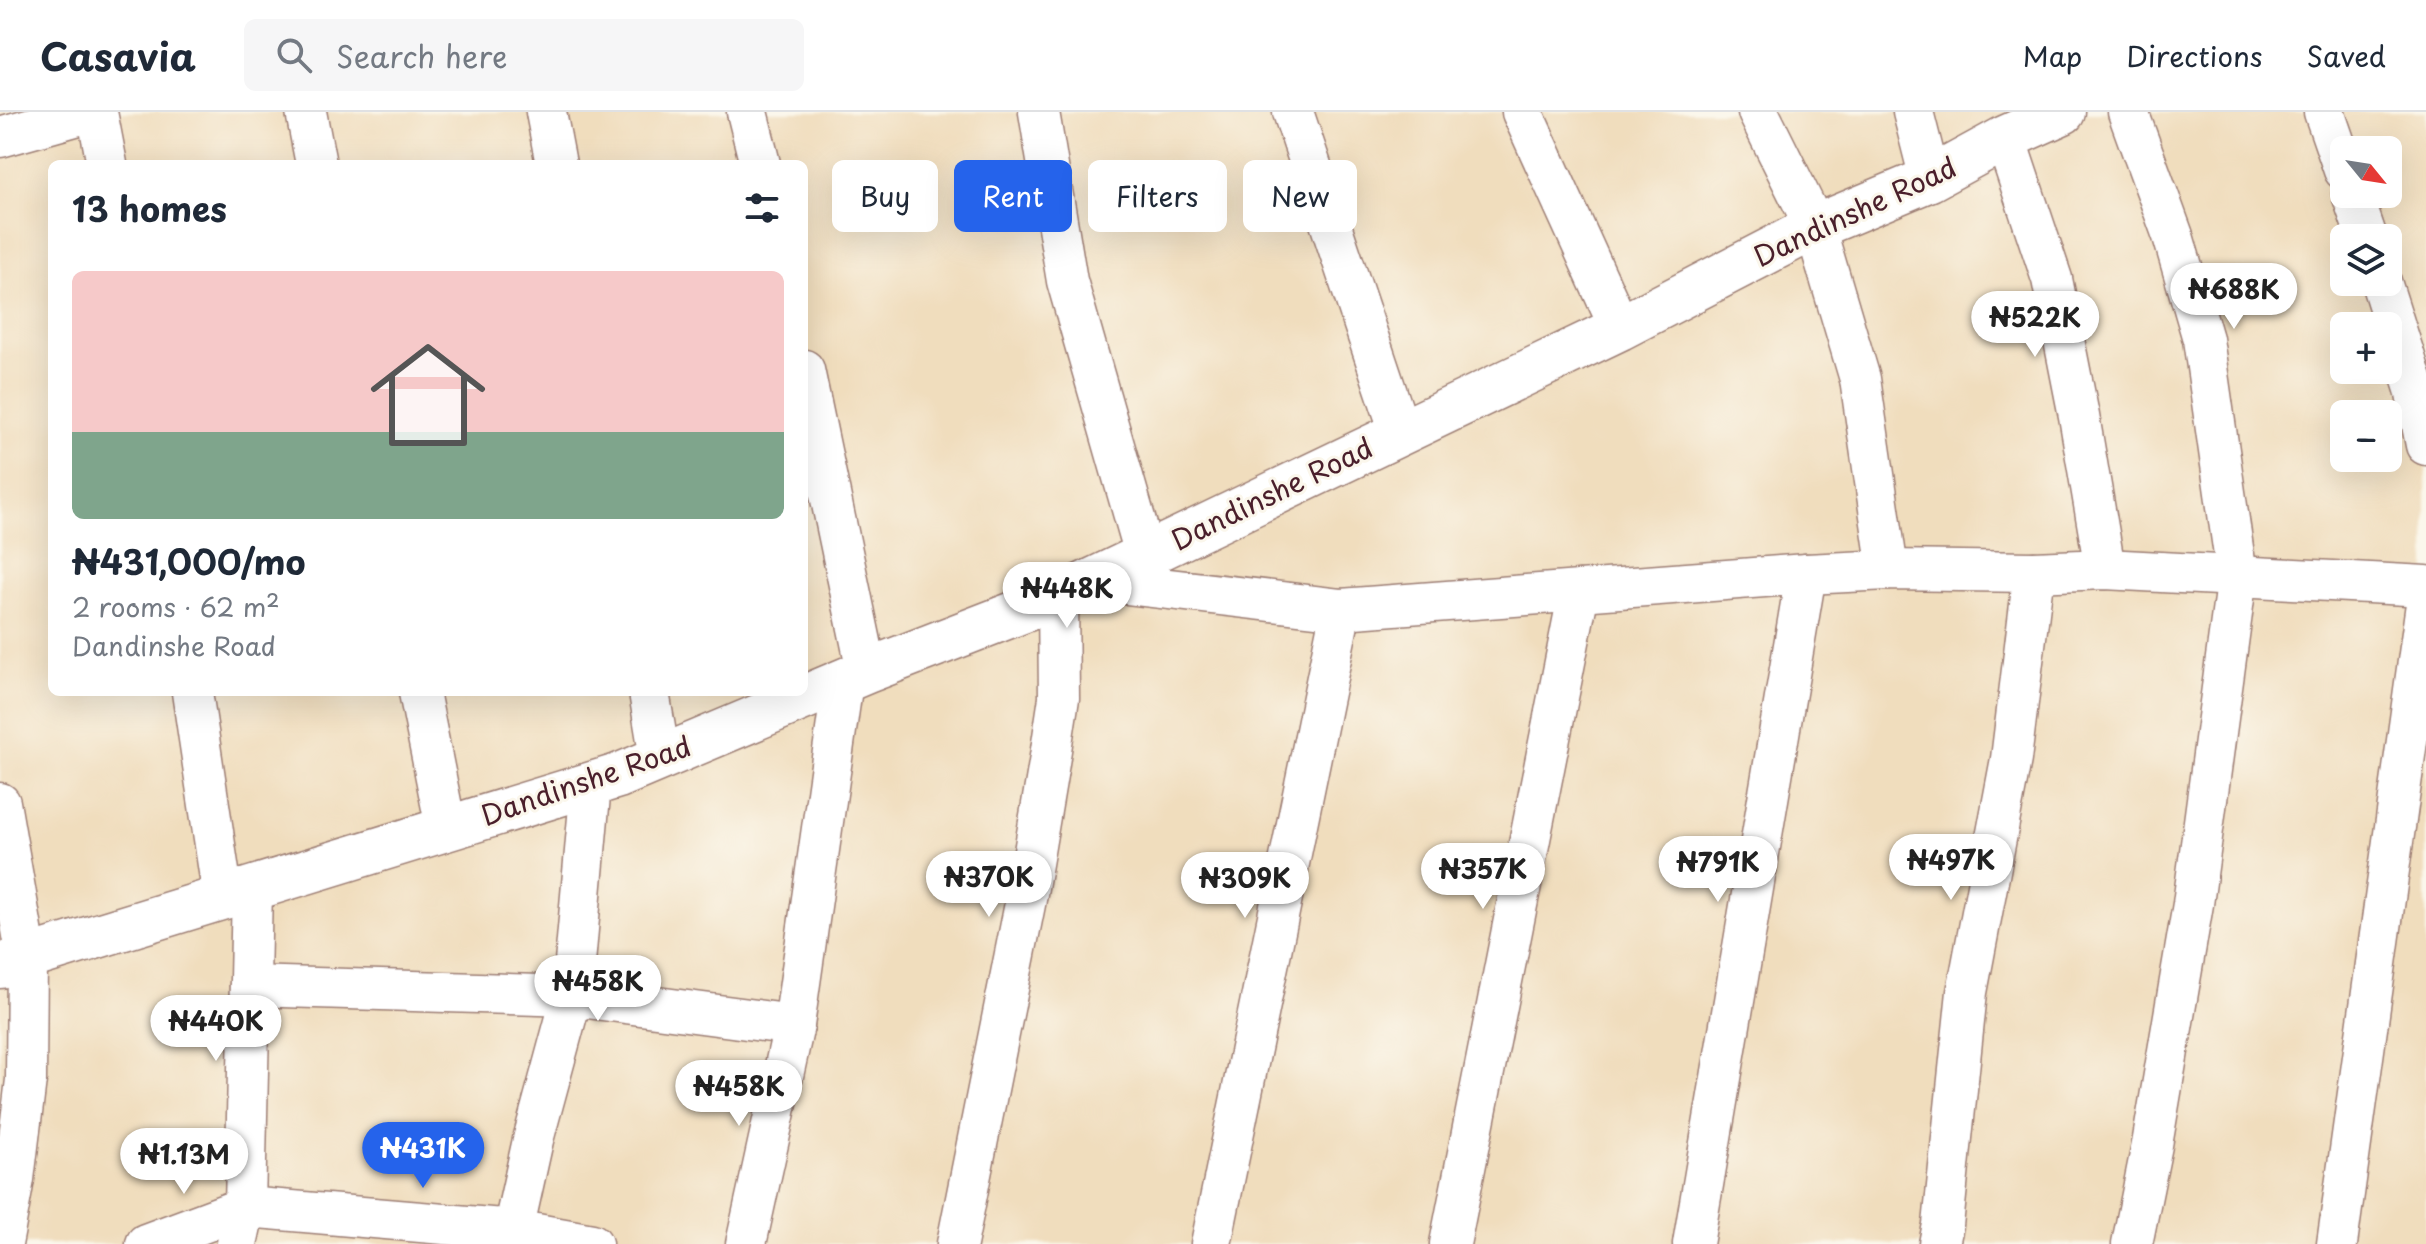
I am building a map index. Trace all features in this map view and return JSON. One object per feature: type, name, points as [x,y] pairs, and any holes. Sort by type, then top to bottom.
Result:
[{"type":"street","points":[[0,137],[89,112]]},
{"type":"street","points":[[97,112],[106,160]]},
{"type":"street","points":[[306,112],[315,160]]},
{"type":"street","points":[[546,112],[555,160]]},
{"type":"street","points":[[747,112],[759,160]]},
{"type":"street","points":[[1039,112],[1067,281],[1145,554]]},
{"type":"street","points":[[1293,112],[1400,432]]},
{"type":"street","points":[[1522,112],[1620,328]]},
{"type":"street","points":[[1758,112],[1815,227],[1860,379],[1888,570]]},
{"type":"street","points":[[1913,112],[1930,179]]},
{"type":"street","name":"Dandinshe Road","points":[[808,696],[1075,589],[1620,328],[1815,227],[1930,179],[2005,138],[2063,112]]},
{"type":"street","points":[[2128,112],[2173,236],[2203,339],[2237,576],[2193,904],[2132,1244]]},
{"type":"street","points":[[2324,112],[2332,136]]},
{"type":"street","points":[[2005,138],[2052,279],[2105,569]]},
{"type":"street","points":[[2385,296],[2415,389],[2426,445]]},
{"type":"street","points":[[746,1244],[794,1025],[855,676],[808,394]]},
{"type":"street","points":[[957,1244],[1026,899],[1075,589],[1341,609],[1888,570],[2034,572],[2105,569],[2426,586]]},
{"type":"street","points":[[1939,1244],[1967,992],[2011,759],[2034,572]]},
{"type":"street","points":[[1693,1244],[1806,574]]},
{"type":"street","points":[[1450,1244],[1579,591]]},
{"type":"street","points":[[2337,1244],[2426,604]]},
{"type":"street","points":[[1211,1244],[1341,609]]},
{"type":"street","points":[[193,696],[237,893],[250,986],[241,1226]]},
{"type":"street","points":[[420,696],[446,828]]},
{"type":"street","points":[[650,696],[660,758]]},
{"type":"street","name":"Dandinshe Road","points":[[13,962],[618,776],[807,696]]},
{"type":"street","points":[[512,1237],[533,1140],[572,996],[591,784]]},
{"type":"street","points":[[0,803],[26,1080],[14,1179],[2,1244]]},
{"type":"street","points":[[250,986],[572,996],[794,1025]]},
{"type":"street","points":[[146,1244],[241,1226],[512,1237],[592,1244]]}]
